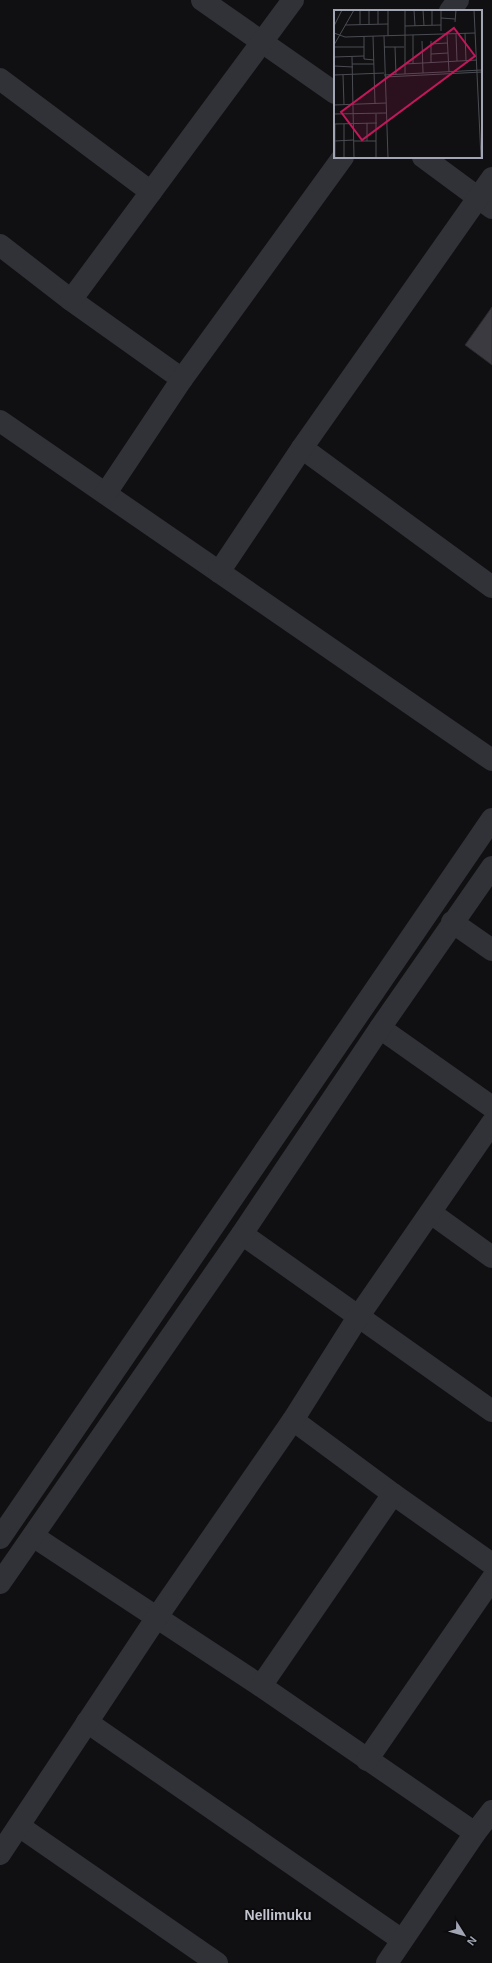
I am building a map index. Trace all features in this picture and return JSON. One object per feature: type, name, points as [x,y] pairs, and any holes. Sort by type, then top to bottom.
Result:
[{"type":"street","points":[[202,0],[334,93]]},
{"type":"street","points":[[71,300],[293,0]]},
{"type":"street","points":[[451,10],[458,0]]},
{"type":"street","points":[[0,79],[151,192]]},
{"type":"street","points":[[106,493],[182,379],[342,158]]},
{"type":"street","points":[[424,158],[485,203]]},
{"type":"street","points":[[219,572],[302,448],[485,203],[492,178]]},
{"type":"street","points":[[0,245],[71,300],[182,379]]},
{"type":"street","points":[[0,421],[492,760]]},
{"type":"street","points":[[302,448],[492,587]]},
{"type":"street","points":[[0,1538],[492,819]]},
{"type":"street","points":[[0,1583],[242,1234],[452,922],[492,867]]},
{"type":"street","points":[[452,922],[492,950]]},
{"type":"street","points":[[380,1028],[492,1107]]},
{"type":"street","points":[[0,1854],[157,1617],[293,1420],[358,1317],[431,1213],[492,1122]]},
{"type":"street","points":[[431,1213],[492,1257]]},
{"type":"street","points":[[242,1234],[492,1411]]},
{"type":"street","points":[[293,1420],[393,1494],[492,1564]]},
{"type":"street","points":[[261,1686],[393,1494]]},
{"type":"street","points":[[32,1536],[261,1686],[475,1833]]},
{"type":"street","points":[[367,1760],[492,1579]]},
{"type":"street","points":[[87,1722],[402,1940]]},
{"type":"street","points":[[387,1963],[475,1833],[492,1811]]},
{"type":"street","points":[[19,1826],[217,1963]]},
{"type":"building","points":[[492,307],[492,365],[465,345]]},
{"type":"district","name":"Nellimuku","points":[[278,1915]]}]
